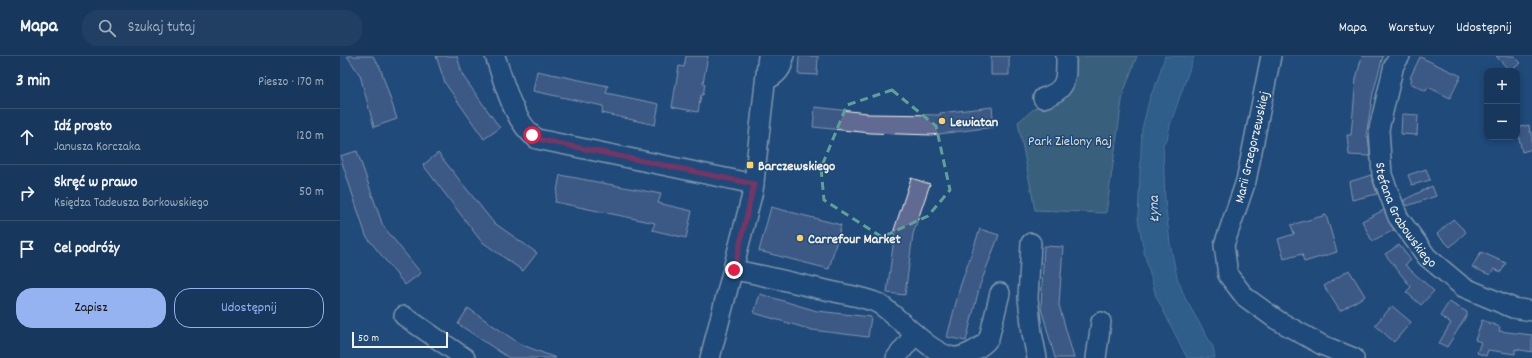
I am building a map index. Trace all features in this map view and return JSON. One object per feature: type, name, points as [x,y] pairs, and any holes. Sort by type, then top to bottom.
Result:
[{"type":"street","points":[[495,56],[513,107],[532,135],[537,139],[754,184]]},
{"type":"street","points":[[710,358],[734,270],[754,184],[768,56]]},
{"type":"street","points":[[766,80],[773,77],[780,71],[784,56]]},
{"type":"street","points":[[1043,98],[1056,93],[1066,82],[1066,56]]},
{"type":"street","name":"Marii Grzegorzewskiej","points":[[1271,56],[1246,181],[1224,245],[1228,275],[1245,297],[1277,320],[1322,345],[1354,358]]},
{"type":"street","name":"Stefana Grabowskiego","points":[[1400,56],[1394,65],[1379,129],[1382,175],[1398,217],[1427,257],[1463,287],[1513,308],[1532,312]]},
{"type":"street","points":[[1031,243],[1028,298],[1032,333],[1037,358]]},
{"type":"street","points":[[734,270],[878,303],[915,334],[946,355],[954,358],[964,355],[985,344],[989,338],[1000,294]]},
{"type":"street","points":[[404,316],[465,358]]},
{"type":"street","points":[[1096,358],[1102,322]]},
{"type":"street","points":[[896,358],[915,334]]},
{"type":"highlighted area","points":[[892,90],[936,126],[950,190],[928,216],[882,237],[824,200],[821,168],[847,105]]},
{"type":"green space","name":"Park Zielony Raj","points":[[1070,56],[1137,56],[1123,94],[1106,213],[1035,210],[1018,122],[1072,78]]},
{"type":"water","name":"Łyna","points":[[1165,56],[1194,56],[1170,125],[1167,140],[1163,143],[1165,201],[1170,243],[1177,277],[1185,298],[1213,347],[1215,358],[1187,358],[1156,296],[1144,252],[1138,219],[1142,129],[1150,97],[1157,82]]},
{"type":"building","points":[[347,56],[373,56],[380,67],[397,119],[374,127],[360,75]]},
{"type":"building","points":[[436,56],[457,56],[463,76],[500,128],[484,139],[445,83]]},
{"type":"building","points":[[686,56],[708,56],[703,83],[705,84],[703,95],[701,95],[698,112],[672,107],[679,66],[684,67]]},
{"type":"building","points":[[799,56],[818,56],[817,75],[798,74]]},
{"type":"building","points":[[991,56],[1009,56],[1009,75],[991,75]]},
{"type":"building","points":[[1362,56],[1383,56],[1373,93],[1366,136],[1368,136],[1370,156],[1349,155],[1347,135],[1351,135],[1356,79]]},
{"type":"building","points":[[1496,56],[1514,56],[1521,63],[1514,68],[1507,68]]},
{"type":"building","points":[[1420,57],[1461,76],[1450,98],[1428,87],[1426,91],[1410,83],[1412,79],[1410,78]]},
{"type":"building","points":[[537,71],[608,86],[606,93],[659,104],[655,125],[602,113],[603,106],[533,91]]},
{"type":"building","points":[[815,107],[867,114],[940,115],[940,113],[992,107],[994,127],[931,135],[871,133],[813,127]]},
{"type":"building","points":[[1402,114],[1418,115],[1417,135],[1401,134]]},
{"type":"building","points":[[1529,125],[1530,132],[1532,132],[1532,149],[1522,152],[1520,140],[1520,127]]},
{"type":"building","points":[[357,151],[383,226],[421,273],[405,285],[366,236],[340,156]]},
{"type":"building","points":[[438,153],[493,222],[537,253],[523,271],[481,241],[423,165]]},
{"type":"building","points":[[1426,169],[1430,180],[1412,185],[1408,175]]},
{"type":"building","points":[[560,175],[661,194],[658,203],[692,211],[686,238],[652,230],[655,223],[555,202]]},
{"type":"building","points":[[1371,175],[1377,194],[1352,200],[1349,182]]},
{"type":"building","points":[[911,178],[930,184],[913,234],[905,295],[887,293],[894,230]]},
{"type":"building","points":[[1432,186],[1436,196],[1407,206],[1404,200]]},
{"type":"building","name":"Carrefour Market","points":[[771,207],[841,225],[829,269],[759,251]]},
{"type":"building","points":[[1384,210],[1394,230],[1372,241],[1362,221]]},
{"type":"building","points":[[1326,215],[1337,252],[1304,262],[1302,254],[1284,259],[1278,239],[1294,234],[1291,225]]},
{"type":"building","points":[[1453,219],[1466,232],[1450,247],[1437,234]]},
{"type":"building","points":[[980,229],[999,235],[980,285],[966,341],[947,337],[960,287]]},
{"type":"building","points":[[1399,245],[1411,260],[1405,265],[1434,291],[1421,305],[1406,292],[1411,287],[1385,254]]},
{"type":"building","points":[[1044,246],[1063,247],[1059,305],[1074,358],[1055,358],[1041,308]]},
{"type":"building","points":[[1481,252],[1506,263],[1501,272],[1494,269],[1490,275],[1472,267]]},
{"type":"building","points":[[1349,270],[1365,296],[1340,311],[1324,286]]},
{"type":"building","points":[[760,294],[817,311],[871,317],[868,337],[812,330],[754,313]]},
{"type":"building","points":[[1449,302],[1467,312],[1467,315],[1447,347],[1439,343],[1451,323],[1440,316]]},
{"type":"building","points":[[1392,306],[1411,322],[1394,342],[1375,325]]},
{"type":"building","points":[[468,308],[520,344],[556,358],[509,358],[458,324]]},
{"type":"building","points":[[1482,320],[1500,327],[1499,331],[1532,335],[1532,352],[1515,349],[1515,354],[1488,350],[1486,356],[1477,353],[1481,342],[1475,340]]},
{"type":"place","name":"Lewiatan","points":[[942,121]]},
{"type":"place","name":"Barczewskiego","points":[[750,165]]},
{"type":"place","name":"Carrefour Market","points":[[800,238]]},
{"type":"route","points":[[532,135],[537,139],[754,184],[734,270]]}]
